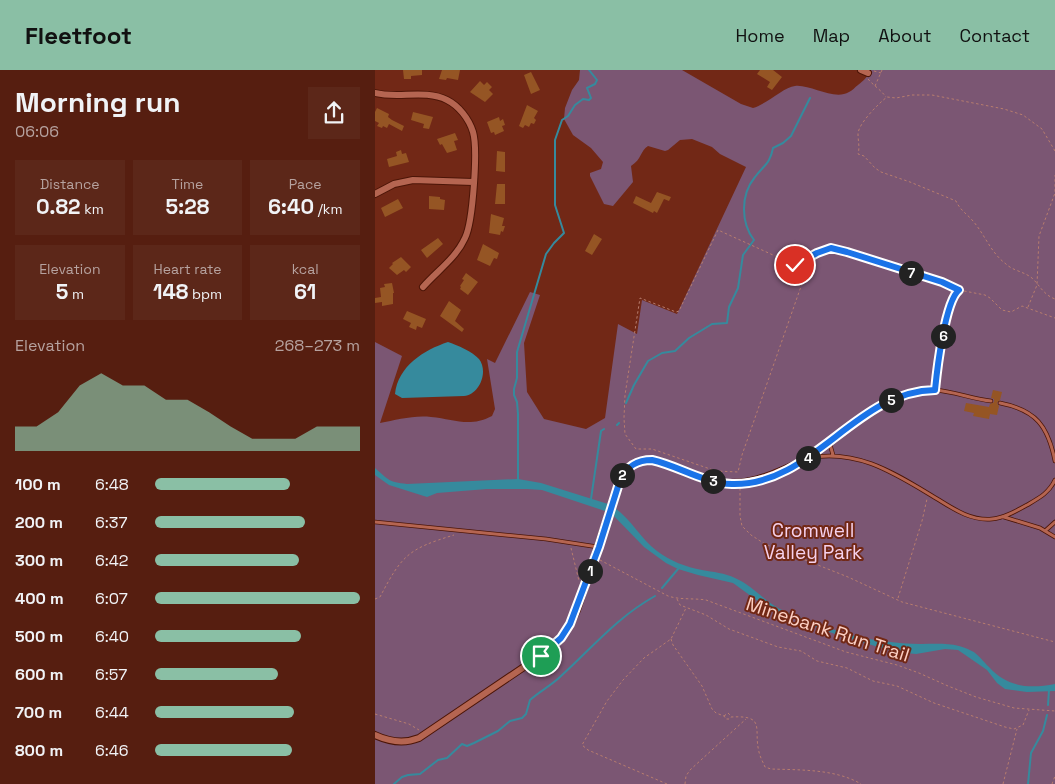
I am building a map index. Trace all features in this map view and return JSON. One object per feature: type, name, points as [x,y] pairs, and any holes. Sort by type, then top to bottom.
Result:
[{"type":"street","points":[[861,70],[868,74]]},
{"type":"street","points":[[375,93],[439,97],[462,111],[473,132],[472,216],[465,239],[453,257],[423,287]]},
{"type":"street","points":[[375,194],[404,181],[473,182]]},
{"type":"street","points":[[375,736],[389,741],[400,742],[419,738],[551,648],[561,638],[570,624],[599,547],[620,480],[626,469],[644,460],[661,462],[719,483],[740,483],[775,475],[808,458]]},
{"type":"lane","points":[[808,458],[865,415],[890,400],[907,394],[923,390],[935,390],[991,401]]},
{"type":"lane","points":[[1000,402],[1022,409],[1039,421],[1050,441],[1055,461]]},
{"type":"lane","points":[[829,441],[833,456]]},
{"type":"lane","points":[[808,458],[833,456],[850,458],[882,468],[969,516],[992,519],[1003,517],[1040,497],[1047,492],[1055,480]]},
{"type":"lane","points":[[1003,517],[1040,528],[1055,537]]},
{"type":"lane","points":[[375,522],[546,539],[599,547]]},
{"type":"lane","points":[[1045,531],[1055,522]]},
{"type":"path","points":[[875,87],[882,70]]},
{"type":"path","points":[[868,74],[868,80],[875,87],[882,90],[886,97]]},
{"type":"path","points":[[886,97],[932,95],[1023,114],[1042,128],[1055,151]]},
{"type":"path","points":[[886,97],[863,123],[858,133],[860,144],[858,154],[864,156],[881,172],[956,201],[960,209],[973,221],[994,253],[1010,267],[1032,278],[1050,297],[1055,299]]},
{"type":"path","points":[[1028,308],[1037,285],[1039,236],[1055,193],[1055,175]]},
{"type":"path","points":[[812,255],[738,472],[716,471],[652,449],[636,449],[625,434],[624,418],[625,395],[640,298],[676,312],[679,311],[718,230],[795,265],[812,255],[831,248],[942,282],[959,290],[985,295],[1003,310],[1011,312],[1021,306],[1055,318]]},
{"type":"path","points":[[935,390],[942,338],[954,296],[959,290]]},
{"type":"path","points":[[740,483],[740,516],[742,526],[751,535],[765,544],[848,577],[902,602],[1055,642]]},
{"type":"path","points":[[897,599],[922,522],[928,494]]},
{"type":"path","points":[[375,599],[381,598],[401,561],[416,549],[457,534]]},
{"type":"path","points":[[570,547],[579,582]]},
{"type":"path","name":"Minebank Run Trail","points":[[599,560],[656,591],[677,599],[692,598],[706,600],[846,652],[911,670],[977,697],[1014,708],[1055,711]]},
{"type":"path","points":[[677,599],[680,605],[705,615],[729,630],[778,647],[801,650],[817,661],[847,668],[873,681],[897,686],[934,703],[1005,727],[1017,728],[1023,725],[1029,710]]},
{"type":"path","points":[[667,784],[588,750],[581,745],[607,701],[623,680],[644,658],[671,639],[687,608]]},
{"type":"path","points":[[671,639],[702,686],[712,709],[726,719],[731,717],[747,718],[753,720],[757,725],[759,753],[765,767],[811,771],[852,778],[861,784]]},
{"type":"path","points":[[724,716],[728,713],[731,717]]},
{"type":"path","points":[[375,714],[409,724],[418,730],[423,728]]},
{"type":"path","points":[[685,784],[686,776],[690,770],[747,718]]},
{"type":"path","points":[[1003,784],[1017,728]]},
{"type":"path","points":[[1052,784],[1055,776]]},
{"type":"green space","name":"Cromwell Valley Park","points":[[580,70],[682,70],[741,104],[753,108],[786,89],[795,86],[808,87],[829,94],[843,94],[851,91],[862,82],[870,70],[1055,70],[1055,784],[375,784],[375,342],[402,356],[380,423],[418,417],[431,417],[461,422],[484,420],[492,416],[495,409],[487,359],[495,363],[530,292],[540,295],[524,343],[527,392],[544,419],[586,429],[605,418],[618,324],[637,334],[642,300],[677,314],[746,167],[720,154],[712,147],[692,139],[680,140],[665,151],[648,146],[631,166],[633,182],[613,206],[604,204],[590,176],[590,173],[601,169],[603,162],[591,148],[573,135],[564,119],[565,108],[572,90],[579,80]]},
{"type":"water","points":[[448,342],[473,354],[482,364],[483,376],[474,392],[464,396],[402,398],[395,394],[401,375],[414,360],[439,345]]},
{"type":"water","points":[[375,468],[389,480],[407,484],[518,479],[541,483],[608,504],[622,514],[651,546],[667,558],[690,567],[723,574],[742,581],[779,609],[786,612],[833,630],[858,637],[902,643],[959,646],[979,656],[1003,679],[1027,686],[1055,684],[1055,691],[1027,692],[1005,689],[997,683],[987,670],[958,650],[945,649],[916,654],[895,652],[835,634],[769,609],[733,583],[698,575],[666,563],[644,547],[611,513],[542,490],[487,489],[437,493],[427,497],[389,485],[375,475]]},
{"type":"building","points":[[403,70],[422,70],[422,75],[411,76],[411,79],[404,79]]},
{"type":"building","points":[[442,70],[460,70],[458,80],[439,79]]},
{"type":"building","points":[[760,70],[773,70],[782,77],[772,90],[767,87],[770,82],[757,74]]},
{"type":"building","points":[[531,72],[540,90],[531,94],[524,75]]},
{"type":"building","points":[[480,81],[484,85],[487,82],[492,87],[489,90],[493,94],[485,102],[470,92]]},
{"type":"building","points":[[527,105],[538,111],[534,118],[536,120],[534,124],[531,123],[529,127],[525,125],[523,128],[519,126]]},
{"type":"building","points":[[377,108],[389,114],[388,117],[392,120],[404,126],[402,131],[389,124],[387,128],[377,126],[379,123],[375,121],[375,112]]},
{"type":"building","points":[[413,112],[433,117],[429,129],[423,128],[424,124],[411,120]]},
{"type":"building","points":[[499,117],[500,121],[503,119],[505,125],[502,126],[504,131],[495,135],[494,132],[491,133],[487,122]]},
{"type":"building","points":[[455,133],[458,140],[454,141],[457,150],[447,153],[437,139]]},
{"type":"building","points":[[401,150],[402,154],[406,153],[409,162],[389,167],[387,159],[397,156],[396,152]]},
{"type":"building","points":[[497,151],[505,152],[505,172],[496,171]]},
{"type":"building","points":[[497,184],[505,184],[505,204],[495,204]]},
{"type":"building","points":[[657,192],[671,197],[669,201],[664,199],[657,213],[654,211],[653,213],[633,203],[636,196],[651,203]]},
{"type":"building","points":[[429,196],[440,197],[440,199],[445,200],[444,210],[429,209]]},
{"type":"building","points":[[398,199],[403,208],[385,217],[381,208]]},
{"type":"building","points":[[491,214],[504,218],[502,226],[505,226],[500,235],[489,233]]},
{"type":"building","points":[[594,234],[602,239],[592,255],[585,251]]},
{"type":"building","points":[[438,238],[443,244],[427,258],[421,250]]},
{"type":"building","points":[[483,244],[499,253],[497,259],[494,258],[490,266],[477,260]]},
{"type":"building","points":[[401,257],[411,267],[406,272],[404,270],[397,275],[389,268],[392,263]]},
{"type":"building","points":[[466,273],[478,282],[468,295],[460,289],[464,280],[462,279]]},
{"type":"building","points":[[392,283],[394,293],[393,304],[382,306],[382,302],[375,303],[375,298],[381,297],[380,288],[385,287],[384,284]]},
{"type":"building","points":[[449,301],[461,310],[455,321],[464,329],[462,332],[440,316]]},
{"type":"building","points":[[407,311],[426,319],[422,328],[417,326],[416,330],[409,327],[411,323],[403,319]]},
{"type":"building","points":[[993,390],[1002,392],[997,403],[999,406],[997,415],[990,414],[989,419],[973,416],[974,413],[964,411],[966,403],[989,407],[994,402],[994,399],[991,398]]},
{"type":"waterway","points":[[518,480],[518,414],[514,395],[517,378],[517,352],[546,254],[564,233],[555,205],[555,140],[562,120],[568,116],[575,105],[583,99],[589,100],[591,98],[587,88],[595,84],[597,80],[589,70]]},
{"type":"waterway","points":[[626,403],[648,361],[662,353],[675,351],[689,338],[712,324],[727,323],[729,307],[738,288],[743,255],[754,240],[745,217],[744,209],[747,192],[750,184],[768,161],[773,148],[791,136],[810,98]]},
{"type":"waterway","points":[[591,499],[601,431],[604,429]]},
{"type":"waterway","points":[[662,588],[678,569]]},
{"type":"waterway","points":[[394,784],[402,777],[420,774],[438,760],[447,758],[462,744],[467,746],[474,743],[498,731],[510,721],[522,718],[526,714],[530,700],[557,679],[617,623],[655,596]]},
{"type":"waterway","points":[[1048,705],[1049,690]]},
{"type":"waterway","points":[[1028,784],[1031,753],[1043,731],[1047,715]]},
{"type":"route","points":[[541,656],[561,638],[577,610],[620,480],[626,469],[638,462],[652,460],[719,483],[733,484],[758,480],[775,475],[808,458],[857,420],[890,400],[923,390],[935,390],[942,338],[954,296],[959,290],[942,282],[831,248],[795,265]]}]
